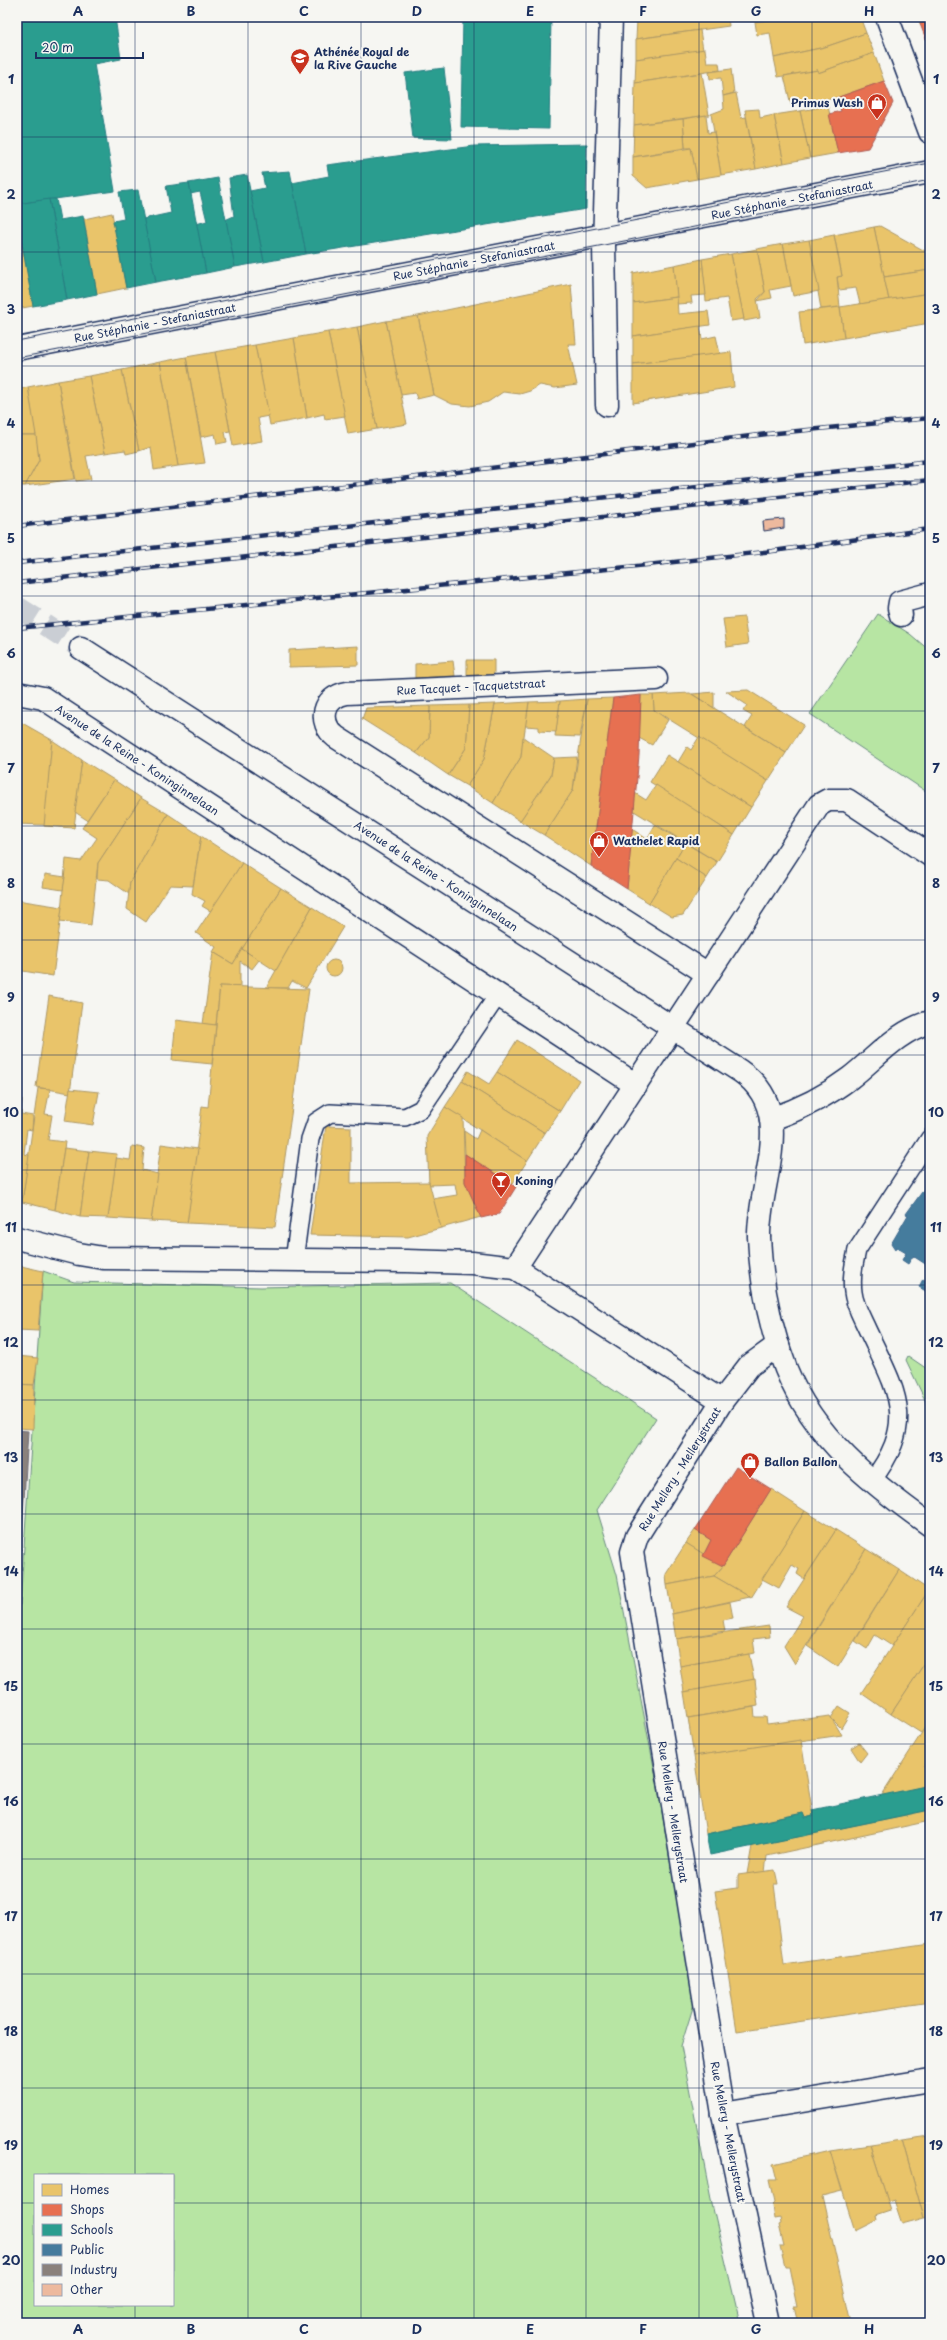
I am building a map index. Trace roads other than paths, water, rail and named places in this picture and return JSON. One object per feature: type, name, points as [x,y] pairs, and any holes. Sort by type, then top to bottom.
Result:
[{"type":"street","points":[[607,405],[604,236],[611,17]]},
{"type":"street","points":[[887,17],[930,132]]},
{"type":"street","name":"Rue Stéphanie - Stefaniastraat","points":[[17,349],[930,172]]},
{"type":"street","points":[[901,615],[898,608],[900,602],[930,594]]},
{"type":"street","name":"Avenue de la Reine - Koninginnelaan","points":[[81,648],[748,1077],[760,1089],[766,1099],[771,1119],[771,1156],[760,1210],[759,1236],[767,1303],[778,1345],[787,1371],[812,1416],[837,1448],[871,1482],[930,1525]]},
{"type":"street","name":"Rue Tacquet - Tacquetstraat","points":[[656,679],[347,693],[333,698],[325,710],[326,726],[336,737],[708,974]]},
{"type":"street","name":"Avenue de la Reine - Koninginnelaan","points":[[17,693],[43,698],[636,1085]]},
{"type":"street","points":[[515,1268],[820,805],[828,800],[847,800],[930,855]]},
{"type":"street","points":[[771,1119],[802,1109],[828,1094],[903,1033],[930,1022]]},
{"type":"street","points":[[17,1238],[79,1254],[103,1258],[458,1263],[515,1268],[722,1401]]},
{"type":"street","name":"Rue Mellery - Mellerystraat","points":[[768,2323],[723,2114],[632,1552],[637,1536],[722,1401],[749,1366],[764,1353],[778,1345]]},
{"type":"street","points":[[723,2114],[930,2080]]},
{"type":"lane","points":[[294,1260],[310,1139],[316,1122],[330,1113],[405,1117],[414,1114],[421,1109],[498,995]]},
{"type":"lane","points":[[871,1482],[892,1451],[899,1429],[899,1409],[894,1387],[853,1293],[853,1268],[857,1250],[930,1138]]},
{"type":"tunnel","points":[[17,607],[81,648]]},
{"type":"tram line","points":[[17,341],[930,163]]},
{"type":"tram line","points":[[17,358],[604,245],[930,180]]},
{"type":"railway","points":[[17,526],[767,434],[930,418]]},
{"type":"railway","points":[[17,563],[930,461]]},
{"type":"railway","points":[[17,583],[930,480]]},
{"type":"railway","points":[[17,628],[647,565],[773,551],[930,529]]},
{"type":"place","name":"Athénée Royal de la Rive Gauche","points":[[300,75]]},
{"type":"place","name":"Primus Wash","points":[[877,120]]},
{"type":"place","name":"Wathelet Rapid","points":[[599,858]]},
{"type":"place","name":"Koning","points":[[501,1198]]},
{"type":"place","name":"Ballon Ballon","points":[[750,1479]]}]
